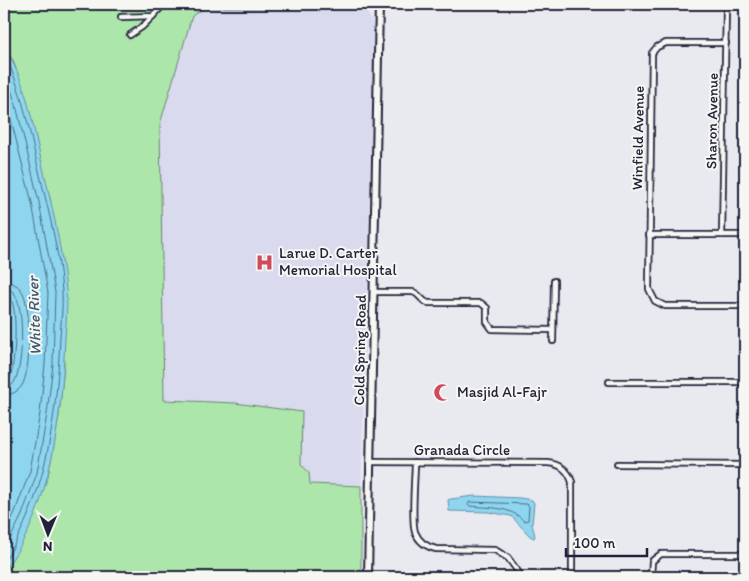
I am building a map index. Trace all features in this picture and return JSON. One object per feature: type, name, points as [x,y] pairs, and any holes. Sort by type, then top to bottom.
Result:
[{"type":"street","points":[[130,34],[142,27],[164,4]]},
{"type":"street","name":"Cold Spring Road","points":[[368,577],[379,4]]},
{"type":"street","name":"Sharon Avenue","points":[[722,235],[726,8]]},
{"type":"street","points":[[121,17],[152,16]]},
{"type":"street","name":"Winfield Avenue","points":[[726,43],[666,42],[659,45],[652,53],[648,286],[653,300],[660,305],[745,306]]},
{"type":"street","points":[[649,235],[745,235]]},
{"type":"street","points":[[553,341],[554,281]]},
{"type":"street","points":[[374,292],[413,292],[428,303],[481,303],[487,308],[487,322],[492,328],[554,330]]},
{"type":"street","points":[[609,382],[745,382]]},
{"type":"street","name":"Granada Circle","points":[[370,462],[554,464],[567,471],[572,482],[572,577]]},
{"type":"street","points":[[415,462],[414,524],[415,532],[420,541],[436,549],[497,551],[508,558],[522,577]]},
{"type":"street","points":[[617,464],[745,465]]},
{"type":"street","points":[[651,577],[651,564],[657,555],[745,554]]},
{"type":"shaded area","name":"Larue D. Carter Memorial Hospital","points":[[204,7],[364,7],[375,27],[361,486],[310,484],[309,473],[301,464],[301,412],[234,403],[164,400],[160,124],[192,16]]},
{"type":"green space","points":[[4,4],[364,4],[364,7],[204,7],[192,16],[160,124],[164,400],[235,403],[302,412],[301,464],[309,473],[310,484],[361,486],[361,577],[4,577],[4,570],[12,559],[32,520],[48,476],[59,416],[64,365],[50,199],[27,102],[13,60],[4,48]]},
{"type":"green space","points":[[4,288],[10,338],[4,387]]},
{"type":"water","name":"White River","points":[[4,48],[22,84],[30,111],[58,237],[66,289],[67,314],[57,428],[44,490],[20,546],[4,570],[4,387],[10,337],[4,288]]},
{"type":"water","points":[[474,496],[532,500],[534,503],[532,524],[534,538],[511,516],[488,512],[449,511],[448,500]]},
{"type":"place","name":"Larue D. Carter Memorial Hospital","points":[[265,262]]},
{"type":"place","name":"Masjid Al-Fajr","points":[[443,392]]}]
